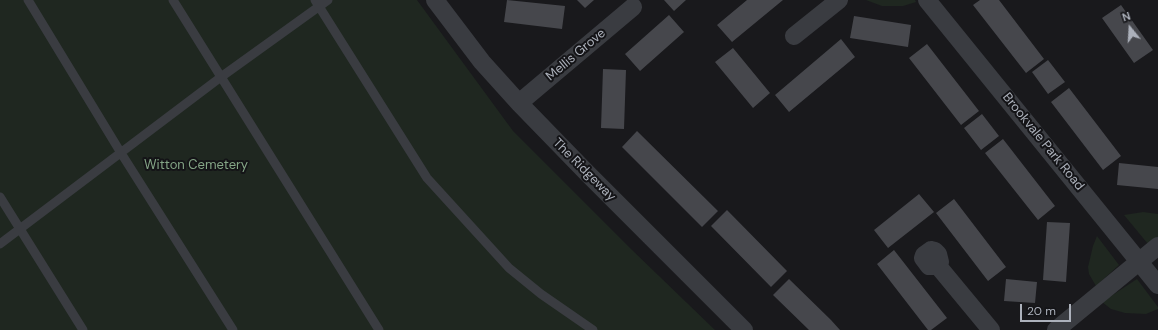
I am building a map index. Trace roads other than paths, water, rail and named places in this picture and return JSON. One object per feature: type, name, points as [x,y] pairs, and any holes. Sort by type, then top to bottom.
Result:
[{"type":"street","name":"The Ridgeway","points":[[435,0],[482,62],[519,103],[744,330]]},
{"type":"street","points":[[794,36],[839,0]]},
{"type":"street","name":"Brookvale Park Road","points":[[927,0],[1158,285]]},
{"type":"street","name":"Mellis Grove","points":[[519,103],[633,7]]},
{"type":"street","points":[[1056,330],[1158,246]]},
{"type":"street","points":[[938,266],[991,330]]},
{"type":"lane","points":[[28,0],[121,153],[234,330]]},
{"type":"lane","points":[[174,0],[379,330]]},
{"type":"lane","points":[[0,244],[317,4],[328,0]]},
{"type":"lane","points":[[317,4],[427,178],[509,268],[541,294],[593,330]]},
{"type":"lane","points":[[0,196],[83,330]]},
{"type":"park label","name":"Witton Cemetery","points":[[196,166]]}]
